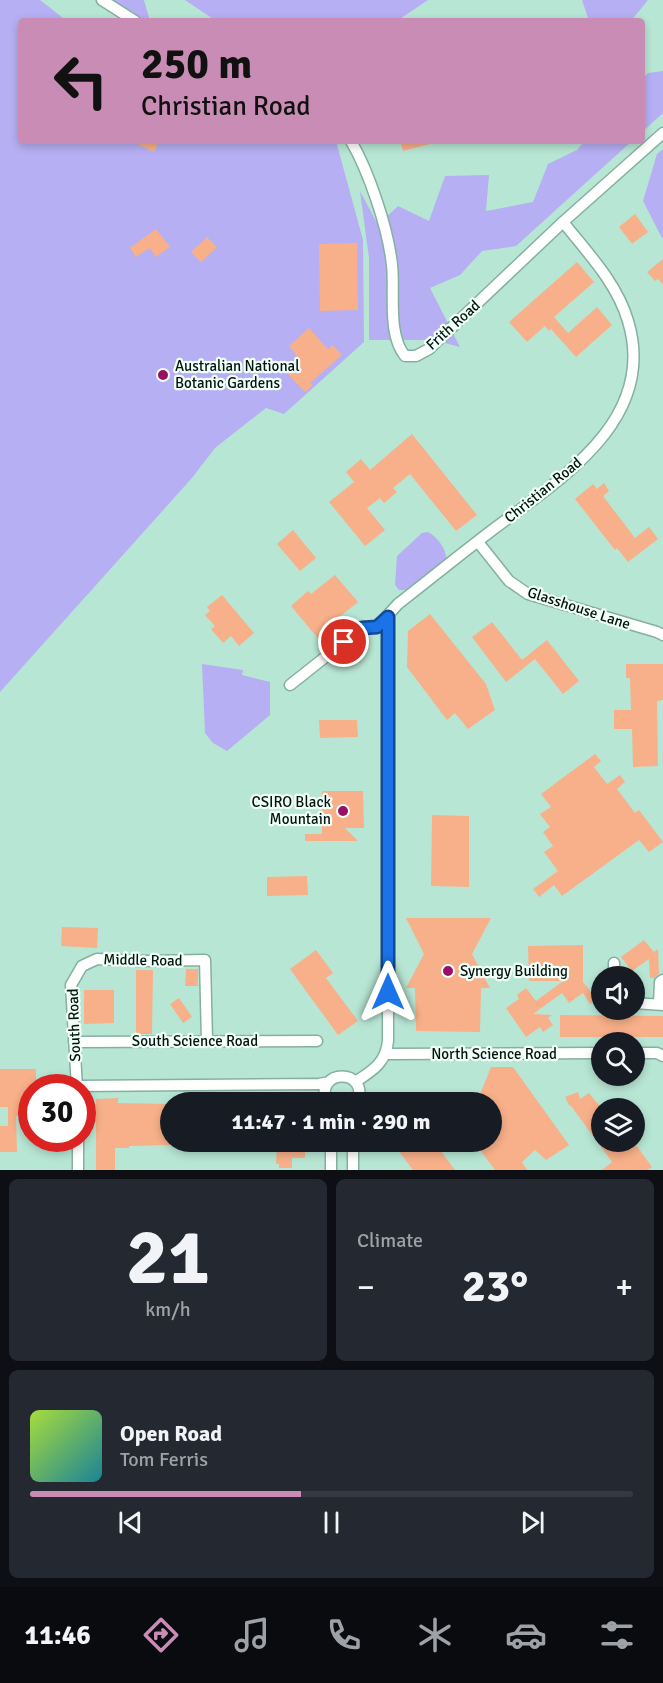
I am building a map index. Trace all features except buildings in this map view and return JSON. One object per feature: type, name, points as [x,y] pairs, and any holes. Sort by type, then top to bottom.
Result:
[{"type":"street","points":[[102,0],[130,18]]},
{"type":"street","name":"Frith Road","points":[[353,144],[359,155],[383,222],[392,264],[395,334],[399,349],[405,356],[416,356],[429,349],[563,222],[663,132]]},
{"type":"street","name":"Christian Road","points":[[290,685],[362,628],[377,627],[398,604],[572,469],[616,419],[631,381],[632,341],[628,321],[621,303],[597,264],[563,222]]},
{"type":"street","name":"Glasshouse Lane","points":[[478,542],[509,581],[528,594],[663,635]]},
{"type":"street","points":[[355,1082],[378,1067],[387,1054],[388,617]]},
{"type":"street","name":"Middle Road","points":[[82,966],[97,959],[205,960],[207,1041]]},
{"type":"street","name":"South Road","points":[[76,1074],[70,985],[82,966]]},
{"type":"street","points":[[645,1003],[661,1004],[660,982],[663,980]]},
{"type":"street","name":"South Science Road","points":[[74,1042],[317,1041]]},
{"type":"street","points":[[645,1053],[661,1052]]},
{"type":"street","name":"North Science Road","points":[[387,1054],[591,1053]]},
{"type":"street","points":[[324,1092],[334,1078],[345,1077],[355,1082],[360,1092]]},
{"type":"street","points":[[96,1087],[329,1082]]},
{"type":"street","points":[[78,1152],[78,1170]]},
{"type":"street","points":[[331,1170],[332,1152]]},
{"type":"street","points":[[353,1152],[353,1170]]},
{"type":"shaded area","name":"Australian National Botanic Gardens","points":[[0,0],[40,0],[63,18],[18,18],[18,144],[337,144],[363,240],[364,342],[284,414],[266,408],[215,448],[192,478],[0,692]]},
{"type":"shaded area","points":[[110,0],[144,0],[149,18],[140,18]]},
{"type":"shaded area","points":[[185,0],[428,0],[401,18],[212,18]]},
{"type":"shaded area","points":[[582,0],[648,0],[633,18],[588,18]]},
{"type":"shaded area","points":[[663,71],[663,113],[645,129],[645,76],[648,73]]},
{"type":"shaded area","points":[[582,144],[629,144],[516,246],[482,251],[460,275],[430,288],[460,347],[434,340],[369,340],[369,258],[360,191],[378,225],[398,206],[429,221],[445,176],[489,175],[486,211],[533,202],[548,164],[577,150]]},
{"type":"shaded area","points":[[663,149],[662,238],[643,201],[657,154]]},
{"type":"shaded area","points":[[428,532],[441,544],[446,561],[409,590],[399,590],[395,585],[397,556],[422,533]]},
{"type":"shaded area","points":[[202,664],[243,670],[242,675],[270,682],[270,715],[227,751],[213,743],[205,733]]},
{"type":"place","name":"Australian National Botanic Gardens","points":[[163,375]]},
{"type":"place","name":"CSIRO Black Mountain","points":[[343,811]]},
{"type":"place","name":"Synergy Building","points":[[448,971]]},
{"type":"route","points":[[344,642],[362,628],[377,627],[388,617],[388,992]]}]
